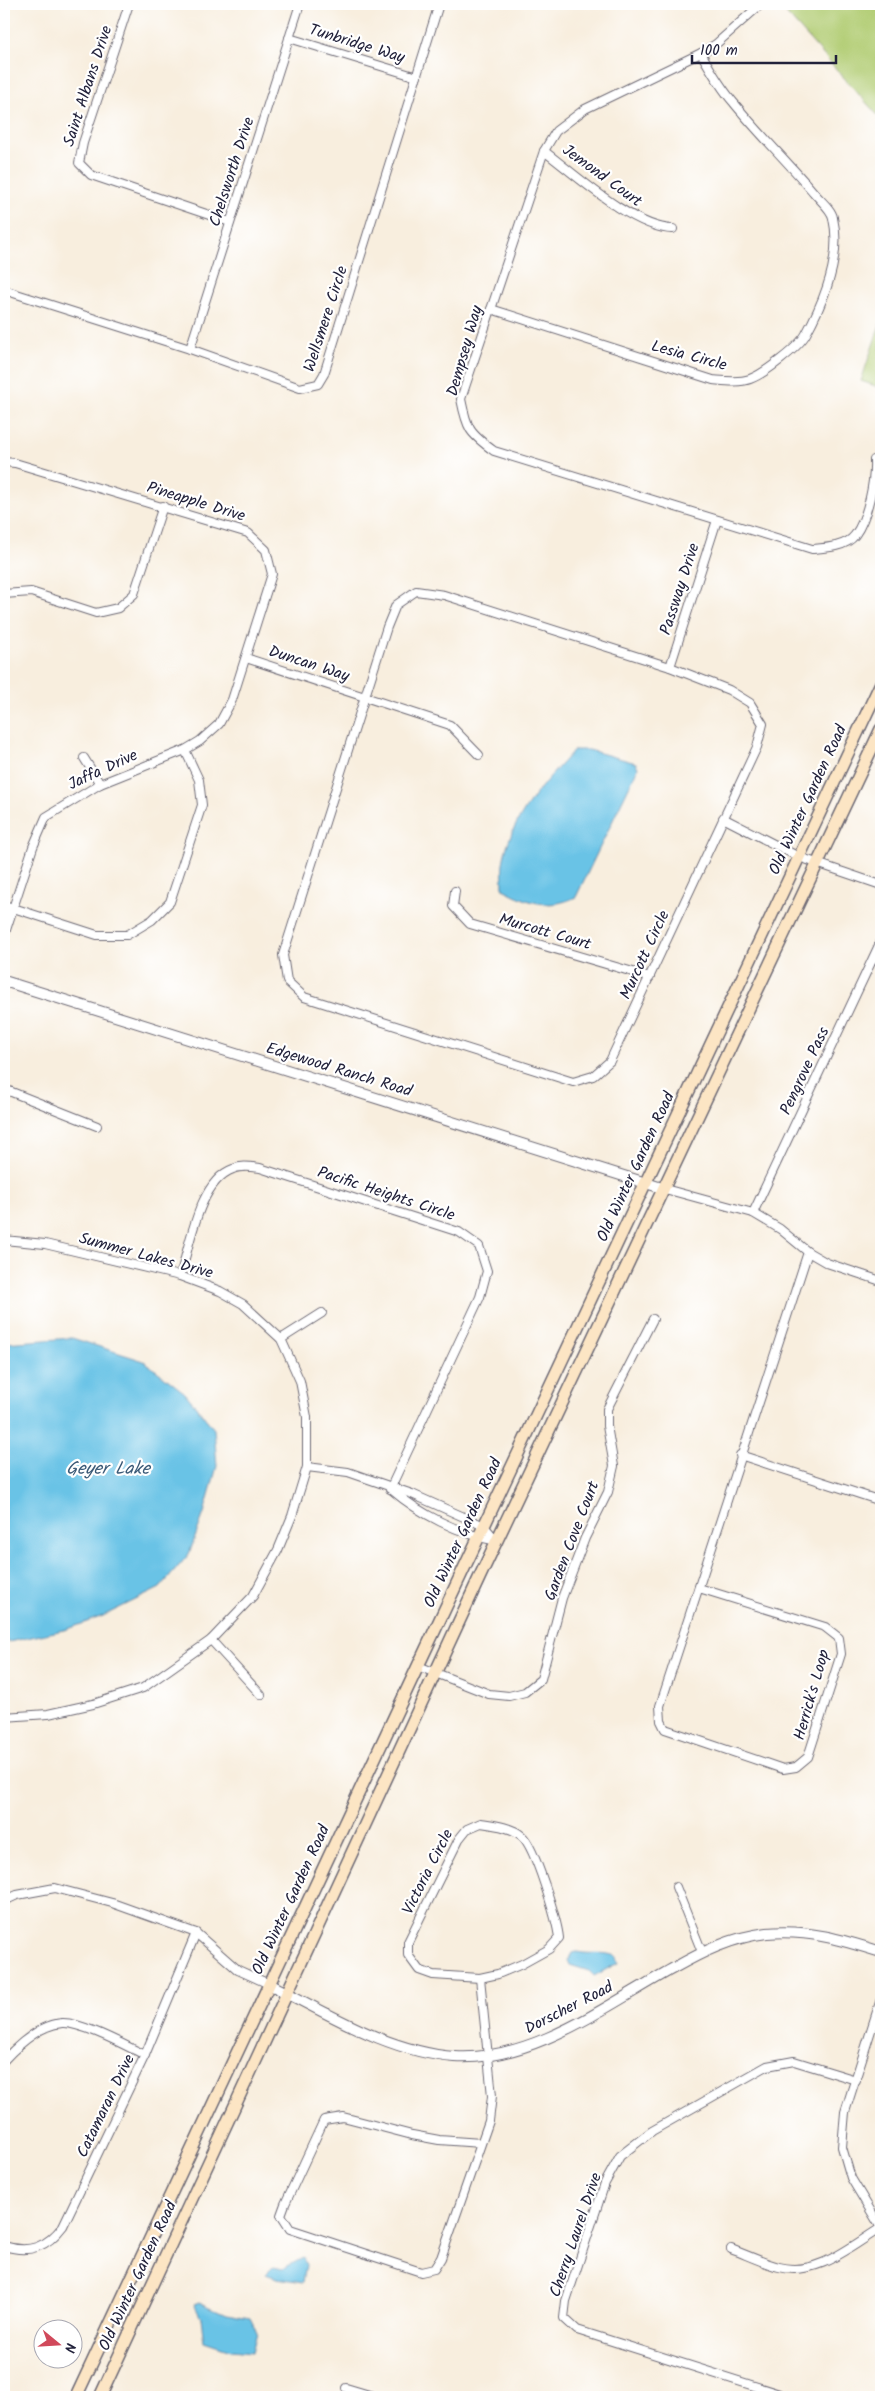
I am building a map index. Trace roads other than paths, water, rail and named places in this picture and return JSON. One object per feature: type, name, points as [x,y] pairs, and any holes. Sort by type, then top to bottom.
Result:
[{"type":"main road","name":"Old Winter Garden Road","points":[[76,2397],[881,683]]},
{"type":"main road","name":"Old Winter Garden Road","points":[[100,2397],[435,1673],[666,1189],[881,729]]},
{"type":"street","name":"Saint Albans Drive","points":[[129,4],[83,142],[78,163],[91,174],[230,222]]},
{"type":"street","name":"Chelsworth Drive","points":[[190,349],[300,4]]},
{"type":"street","name":"Wellsmere Circle","points":[[4,290],[190,349],[300,388],[318,384],[327,364],[440,4]]},
{"type":"street","name":"Dempsey Way","points":[[761,4],[716,44],[585,109],[556,131],[544,151],[461,399],[465,422],[474,437],[494,451],[812,549],[832,548],[855,536],[869,502],[875,476],[874,460]]},
{"type":"street","name":"Tunbridge Way","points":[[289,38],[417,77]]},
{"type":"street","name":"Lesia Circle","points":[[491,309],[713,380],[733,382],[750,379],[776,362],[804,339],[817,314],[827,283],[836,243],[833,216],[783,156],[735,104],[714,78],[701,53]]},
{"type":"street","name":"Jemond Court","points":[[544,151],[630,215],[660,228],[673,229]]},
{"type":"street","name":"Pineapple Drive","points":[[4,462],[15,463],[248,533],[266,550],[272,574],[246,658]]},
{"type":"street","points":[[4,594],[31,592],[96,613],[118,608],[134,594],[162,506]]},
{"type":"street","name":"Passway Drive","points":[[670,667],[716,520]]},
{"type":"street","name":"Murcott Circle","points":[[416,591],[444,595],[670,667],[729,690],[750,703],[762,724],[757,748],[610,1061],[594,1076],[573,1082],[304,997],[287,981],[283,955],[364,696],[396,605],[416,591]]},
{"type":"street","name":"Duncan Way","points":[[246,658],[450,725],[479,756]]},
{"type":"street","name":"Jaffa Drive","points":[[4,936],[32,847],[46,817],[100,784],[185,750],[200,741],[220,724],[232,700],[246,658]]},
{"type":"street","points":[[4,905],[97,935],[127,934],[152,920],[170,902],[202,805],[199,780],[185,750]]},
{"type":"street","points":[[84,758],[100,784]]},
{"type":"street","points":[[723,818],[799,857],[881,885]]},
{"type":"street","name":"Murcott Court","points":[[455,891],[453,906],[470,924],[650,977]]},
{"type":"street","name":"Pengrove Pass","points":[[753,1213],[881,941]]},
{"type":"street","name":"Edgewood Ranch Road","points":[[4,981],[666,1189]]},
{"type":"street","points":[[4,1090],[97,1126]]},
{"type":"street","name":"Pacific Heights Circle","points":[[180,1276],[205,1195],[217,1178],[232,1169],[242,1167],[260,1168],[459,1232],[479,1246],[487,1271],[480,1297],[390,1488]]},
{"type":"street","points":[[666,1189],[753,1213],[780,1229],[808,1252],[827,1263],[881,1281]]},
{"type":"street","name":"Summer Lakes Drive","points":[[4,1240],[44,1244],[180,1276],[220,1291],[243,1304],[281,1338],[300,1381],[307,1417],[307,1467],[292,1516],[278,1550],[252,1596],[211,1640],[143,1688],[94,1704],[57,1712],[4,1717]]},
{"type":"street","name":"Herrick's Loop","points":[[699,1588],[825,1627],[839,1638],[841,1654],[808,1757],[796,1767],[783,1769],[665,1729],[661,1721],[660,1706],[740,1455],[808,1252]]},
{"type":"street","points":[[281,1338],[322,1313]]},
{"type":"street","name":"Garden Cove Court","points":[[418,1666],[489,1694],[509,1696],[526,1692],[540,1679],[562,1598],[585,1538],[608,1492],[614,1466],[607,1426],[607,1409],[653,1319]]},
{"type":"street","points":[[740,1455],[881,1501]]},
{"type":"street","points":[[307,1467],[348,1472],[412,1494],[484,1526],[497,1541]]},
{"type":"street","points":[[390,1488],[412,1507],[479,1538],[497,1541]]},
{"type":"street","points":[[211,1640],[261,1695]]},
{"type":"street","name":"Victoria Circle","points":[[481,1824],[502,1826],[522,1836],[531,1851],[557,1920],[559,1938],[549,1949],[522,1964],[498,1974],[480,1978],[433,1975],[419,1970],[408,1955],[408,1942],[459,1839],[467,1829],[481,1824]]},
{"type":"street","points":[[676,1887],[702,1952]]},
{"type":"street","points":[[4,1901],[18,1895],[55,1888],[112,1903],[196,1932],[238,1970],[270,1984]]},
{"type":"street","name":"Catamaran Drive","points":[[4,2246],[36,2249],[53,2240],[64,2226],[145,2055],[196,1932]]},
{"type":"street","name":"Dorscher Road","points":[[270,1984],[345,2022],[403,2046],[440,2055],[487,2056],[511,2051],[545,2040],[702,1952],[741,1938],[787,1932],[828,1936],[881,1952]]},
{"type":"street","points":[[480,1978],[492,2096],[489,2121],[441,2258],[434,2269],[420,2272],[290,2229],[282,2215],[284,2204],[324,2120],[343,2117],[412,2135],[439,2140],[480,2143]]},
{"type":"street","points":[[731,2250],[780,2268],[805,2268],[824,2263],[881,2228],[851,2178],[842,2147],[845,2112],[881,1998]]},
{"type":"street","points":[[4,2060],[18,2044],[36,2032],[62,2023],[91,2030],[145,2055]]},
{"type":"street","name":"Cherry Laurel Drive","points":[[789,2397],[577,2330],[564,2318],[566,2301],[605,2183],[620,2156],[652,2131],[767,2066],[794,2061],[856,2080]]},
{"type":"street","points":[[346,2388],[376,2397]]},
{"type":"water","points":[[574,750],[589,750],[636,763],[638,768],[576,897],[566,901],[547,904],[530,901],[503,889],[503,866],[507,847],[513,831],[530,802]]},
{"type":"water","name":"Geyer Lake","points":[[72,1338],[144,1361],[185,1393],[214,1429],[217,1466],[204,1513],[189,1554],[160,1588],[103,1616],[68,1629],[4,1643],[4,1343]]},
{"type":"water","points":[[572,1953],[601,1953],[615,1956],[618,1963],[594,1976],[589,1971],[570,1965],[568,1960]]},
{"type":"water","points":[[303,2258],[306,2265],[303,2282],[277,2278],[266,2274],[273,2267],[282,2269]]},
{"type":"water","points":[[199,2302],[226,2314],[250,2318],[257,2332],[252,2352],[231,2350],[204,2341],[201,2318],[194,2304]]}]
